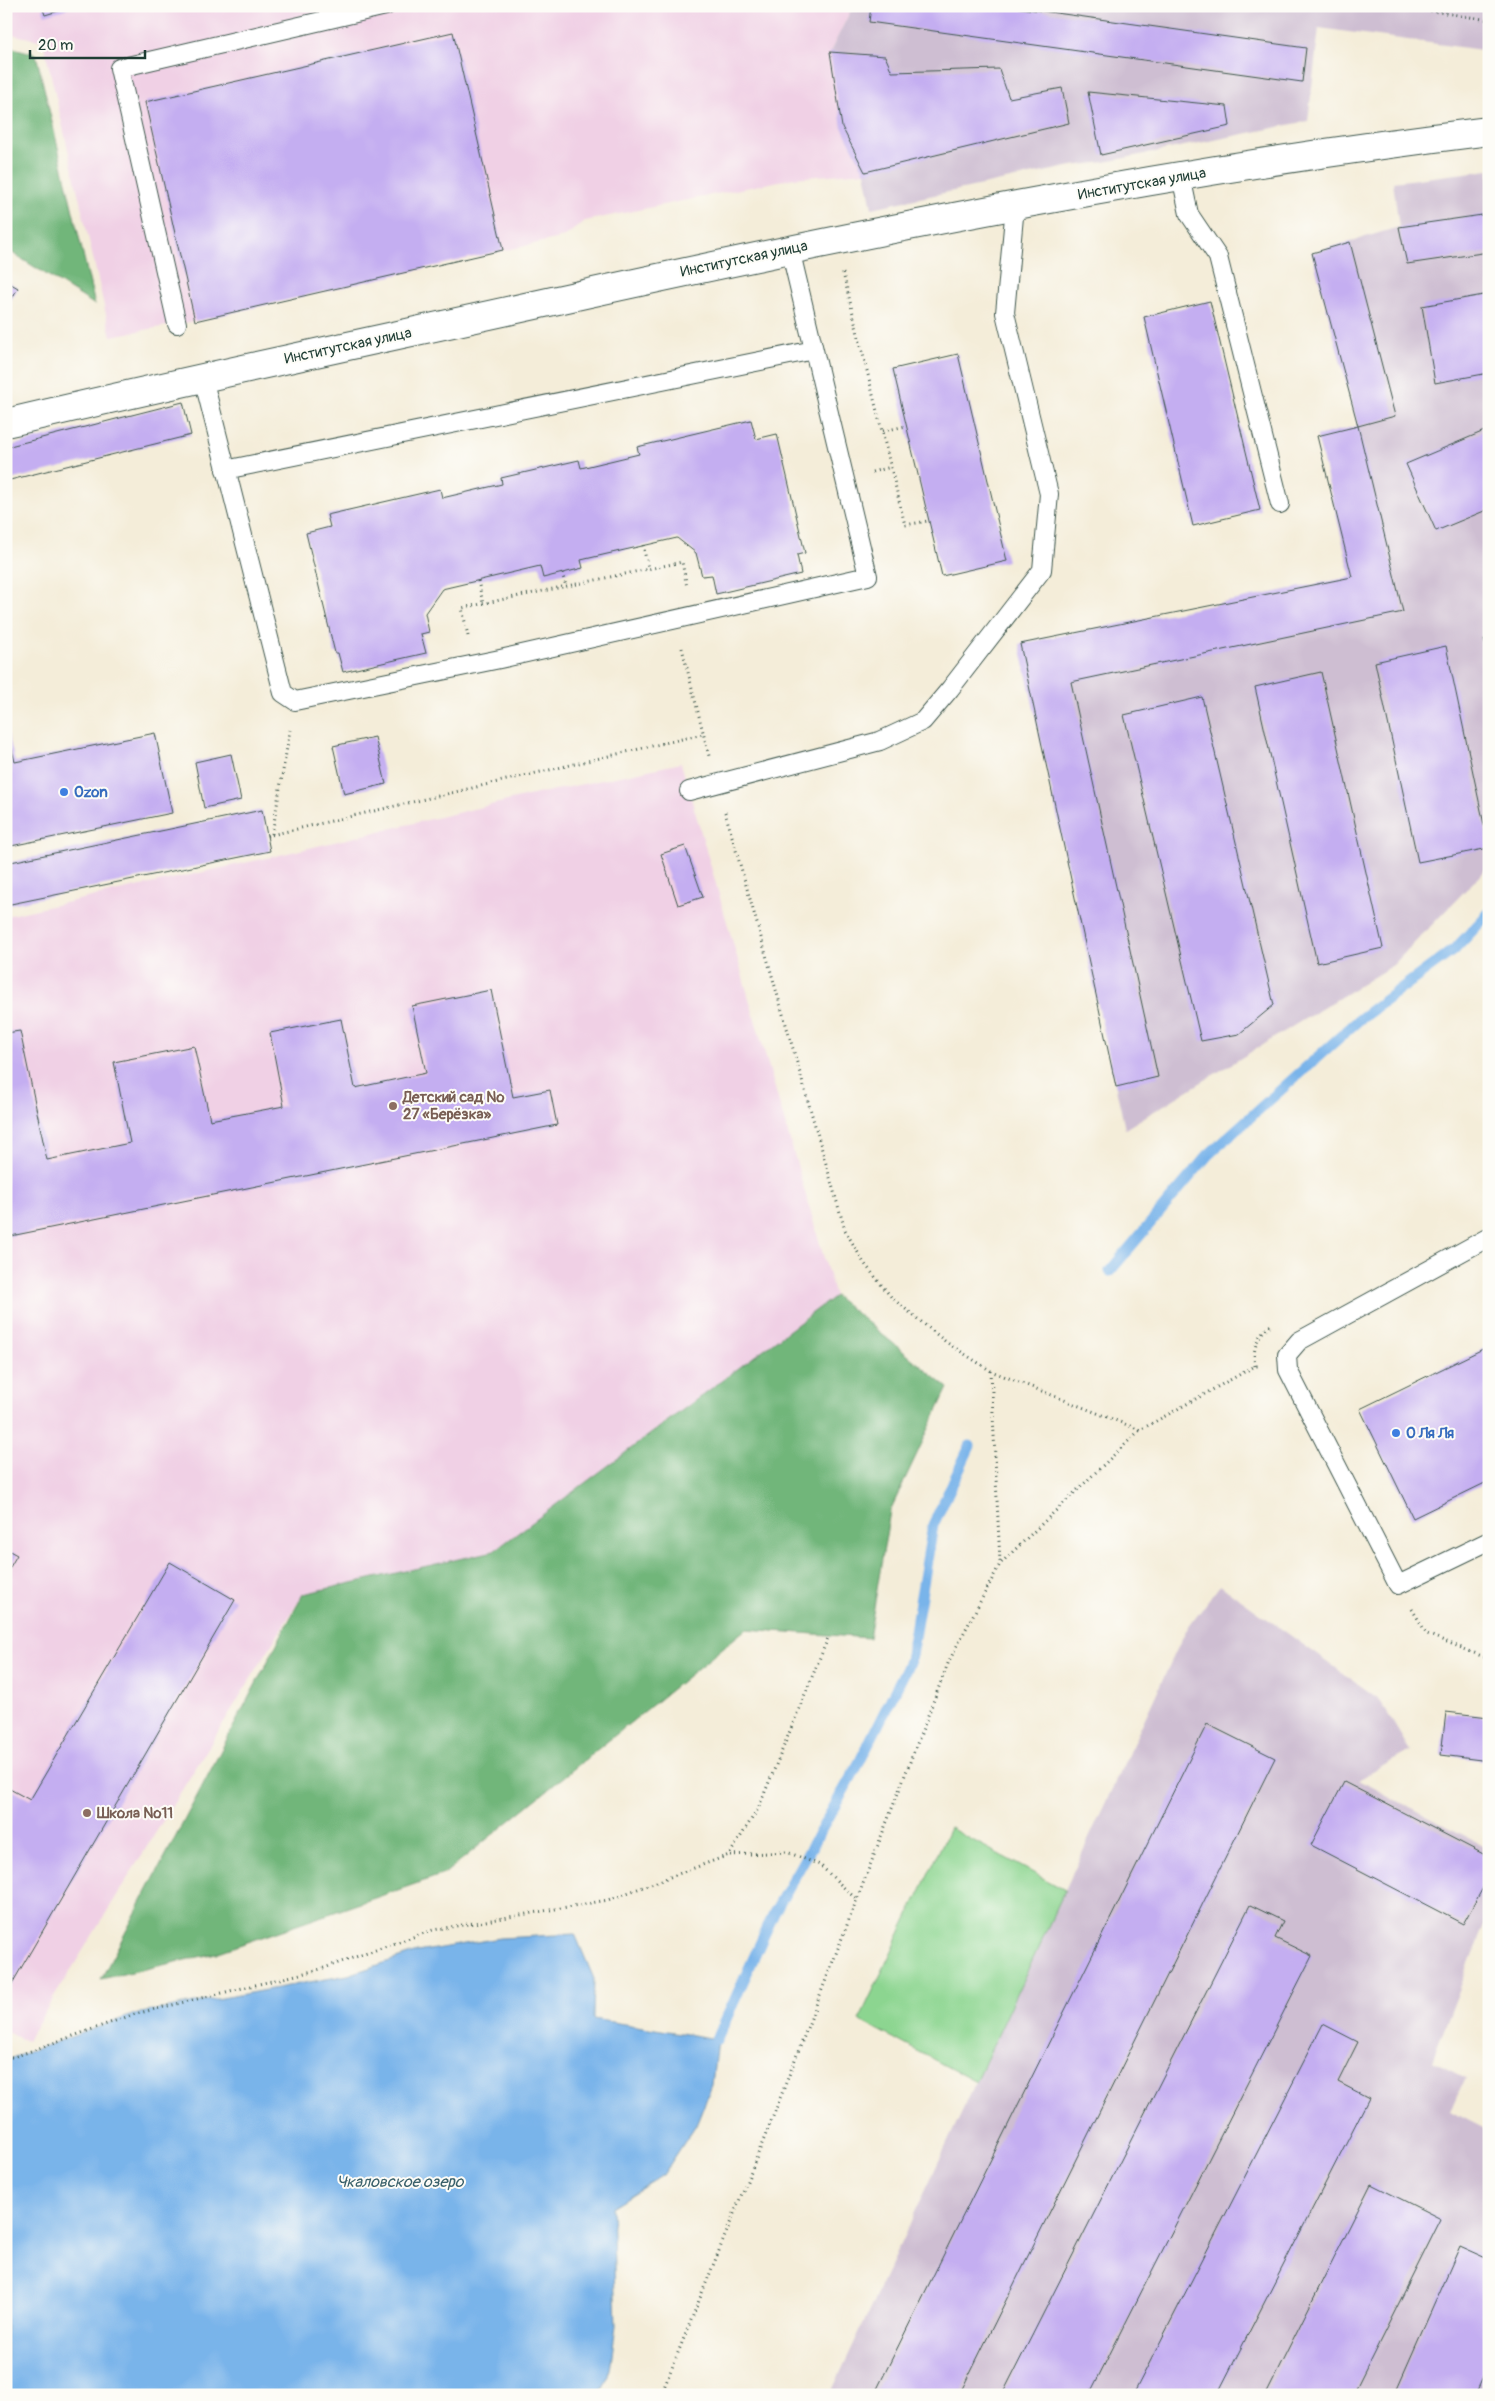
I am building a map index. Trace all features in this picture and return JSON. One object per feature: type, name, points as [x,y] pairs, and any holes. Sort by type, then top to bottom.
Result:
[{"type":"street","name":"Институтская улица","points":[[6,423],[790,248],[1181,176],[1368,146],[1489,131]]},
{"type":"lane","points":[[177,324],[119,68],[386,6]]},
{"type":"lane","points":[[1181,176],[1189,214],[1218,257],[1280,504]]},
{"type":"lane","points":[[689,791],[880,741],[923,721],[1042,570],[1049,494],[1005,313],[1015,206]]},
{"type":"lane","points":[[203,378],[283,693],[294,701],[500,659],[674,618],[868,576],[790,248]]},
{"type":"lane","points":[[225,470],[814,350]]},
{"type":"lane","points":[[1489,1237],[1299,1341],[1287,1355],[1288,1370],[1398,1585],[1489,1541]]},
{"type":"path","points":[[1401,6],[1489,20]]},
{"type":"path","points":[[843,270],[905,525],[928,521]]},
{"type":"path","points":[[883,431],[906,426]]},
{"type":"path","points":[[643,545],[648,569]]},
{"type":"path","points":[[470,643],[462,608],[682,562],[688,588]]},
{"type":"path","points":[[562,573],[566,586]]},
{"type":"path","points":[[478,581],[483,603]]},
{"type":"path","points":[[674,618],[716,783],[845,1230],[864,1263],[892,1298],[946,1342],[992,1371],[1140,1430]]},
{"type":"path","points":[[272,834],[294,701]]},
{"type":"path","points":[[267,836],[703,734]]},
{"type":"path","points":[[661,2395],[774,2114],[949,1661],[1000,1564],[1140,1430],[1255,1366]]},
{"type":"path","points":[[992,1371],[1000,1564]]},
{"type":"path","points":[[1398,1585],[1427,1634],[1489,1659]]},
{"type":"path","points":[[729,1855],[758,1809],[828,1638]]},
{"type":"path","points":[[6,2058],[14,2057],[134,2014],[321,1969],[433,1930],[608,1900],[729,1855],[787,1852],[820,1865],[856,1899]]},
{"type":"shaded area","points":[[6,6],[853,6],[830,52],[842,127],[865,172],[794,178],[585,221],[564,237],[195,321],[111,336],[43,41],[6,33]]},
{"type":"shaded area","points":[[853,6],[1489,6],[1489,51],[1319,28],[1308,121],[1105,162],[1072,166],[872,208],[865,172],[842,127],[830,52]]},
{"type":"shaded area","points":[[1489,170],[1489,866],[1393,965],[1125,1129],[1020,644],[1351,577],[1317,436],[1358,426],[1312,253],[1399,227],[1393,182]]},
{"type":"shaded area","name":"Детский сад № 27 «Берёзка»","points":[[681,763],[835,1296],[494,1551],[303,1594],[27,2041],[6,2032],[6,916],[271,857],[532,795]]},
{"type":"shaded area","points":[[1220,1585],[1379,1699],[1410,1751],[1358,1780],[1489,1849],[1489,1912],[1432,2061],[1465,2078],[1450,2111],[1489,2131],[1489,2395],[830,2395],[1185,1632]]},
{"type":"green space","points":[[6,46],[36,54],[95,305],[6,249]]},
{"type":"green space","points":[[835,1296],[948,1388],[890,1511],[869,1638],[746,1629],[444,1874],[216,1953],[101,1979],[303,1594],[494,1551]]},
{"type":"green space","points":[[950,1828],[1065,1890],[976,2082],[859,2020]]},
{"type":"water","name":"Чкаловское озеро","points":[[575,1934],[594,1979],[593,2019],[717,2039],[712,2085],[697,2123],[663,2175],[612,2207],[616,2326],[609,2376],[599,2395],[6,2395],[6,2060],[135,2014],[348,1975],[417,1952],[500,1938]]},
{"type":"building","points":[[42,6],[72,6],[72,7],[45,15]]},
{"type":"building","points":[[871,6],[1006,6],[1306,48],[1302,82],[869,22]]},
{"type":"building","points":[[453,32],[503,250],[195,321],[145,102]]},
{"type":"building","points":[[830,52],[885,56],[892,72],[999,69],[1009,98],[1062,88],[1069,123],[865,172],[842,127]]},
{"type":"building","points":[[1088,92],[1227,106],[1230,126],[1101,155]]},
{"type":"building","points":[[1489,214],[1489,252],[1407,264],[1399,227]]},
{"type":"building","points":[[1350,242],[1395,416],[1358,426],[1312,253]]},
{"type":"building","points":[[6,281],[18,288],[6,308]]},
{"type":"building","points":[[1489,294],[1489,373],[1435,383],[1422,306]]},
{"type":"building","points":[[1210,301],[1260,510],[1193,526],[1144,317]]},
{"type":"building","points":[[958,354],[1007,561],[942,576],[893,369]]},
{"type":"building","points":[[183,402],[191,435],[6,481],[6,447]]},
{"type":"building","points":[[751,420],[756,439],[777,434],[805,553],[797,555],[801,574],[716,594],[712,575],[702,576],[696,553],[677,538],[581,560],[583,568],[543,578],[540,566],[442,589],[425,613],[429,632],[421,634],[426,653],[343,672],[338,653],[335,653],[306,533],[330,527],[327,515],[440,489],[442,498],[502,484],[501,478],[579,460],[581,468],[639,454],[637,447]]},
{"type":"building","points":[[1358,426],[1403,612],[1071,682],[1158,1077],[1116,1087],[1020,644],[1352,577],[1317,436]]},
{"type":"building","points":[[1489,429],[1489,509],[1436,531],[1406,464]]},
{"type":"building","points":[[1489,638],[1489,656],[1488,656],[1484,639]]},
{"type":"building","points":[[1446,646],[1489,848],[1418,862],[1375,662]]},
{"type":"building","points":[[1321,672],[1383,948],[1317,963],[1255,687]]},
{"type":"building","points":[[1202,697],[1274,1005],[1239,1034],[1201,1041],[1124,715]]},
{"type":"building","points":[[6,726],[15,762],[155,733],[172,813],[6,847]]},
{"type":"building","points":[[375,737],[386,784],[344,794],[333,746]]},
{"type":"building","points":[[231,754],[241,800],[204,808],[195,762]]},
{"type":"building","points":[[262,810],[270,851],[6,905],[6,863]]},
{"type":"building","points":[[685,846],[703,897],[678,905],[661,854]]},
{"type":"building","points":[[491,990],[513,1097],[550,1090],[557,1125],[6,1237],[6,1033],[20,1031],[47,1160],[130,1143],[114,1062],[194,1046],[210,1120],[284,1106],[270,1033],[341,1019],[355,1088],[426,1073],[412,1006]]},
{"type":"building","points":[[1489,1346],[1489,1481],[1413,1518],[1360,1409]]},
{"type":"building","points":[[6,1549],[17,1555],[6,1574]]},
{"type":"building","points":[[170,1562],[235,1600],[6,1994],[6,1787],[30,1800]]},
{"type":"building","points":[[1446,1712],[1489,1717],[1489,1761],[1441,1755]]},
{"type":"building","points":[[1207,1724],[1275,1758],[959,2395],[884,2395],[876,2391]]},
{"type":"building","points":[[1344,1782],[1489,1857],[1489,1877],[1463,1924],[1311,1845]]},
{"type":"building","points":[[1250,1905],[1283,1921],[1275,1938],[1312,1956],[1089,2395],[1002,2395]]},
{"type":"building","points":[[1323,2024],[1358,2042],[1338,2082],[1369,2098],[1217,2395],[1133,2395]]},
{"type":"building","points":[[1371,2184],[1441,2219],[1353,2395],[1265,2395]]},
{"type":"building","points":[[1460,2246],[1489,2259],[1489,2362],[1474,2395],[1394,2395]]},
{"type":"waterway","points":[[1110,1271],[1208,1155],[1360,1019],[1456,948],[1489,913]]},
{"type":"waterway","points":[[717,2039],[774,1913],[859,1763],[910,1661],[933,1525],[970,1446]]},
{"type":"place","name":"Ozon","points":[[64,792]]},
{"type":"place","name":"Детский сад № 27 «Берёзка»","points":[[393,1106]]},
{"type":"place","name":"О Ля Ля","points":[[1396,1433]]},
{"type":"place","name":"Школа №11","points":[[87,1813]]}]
